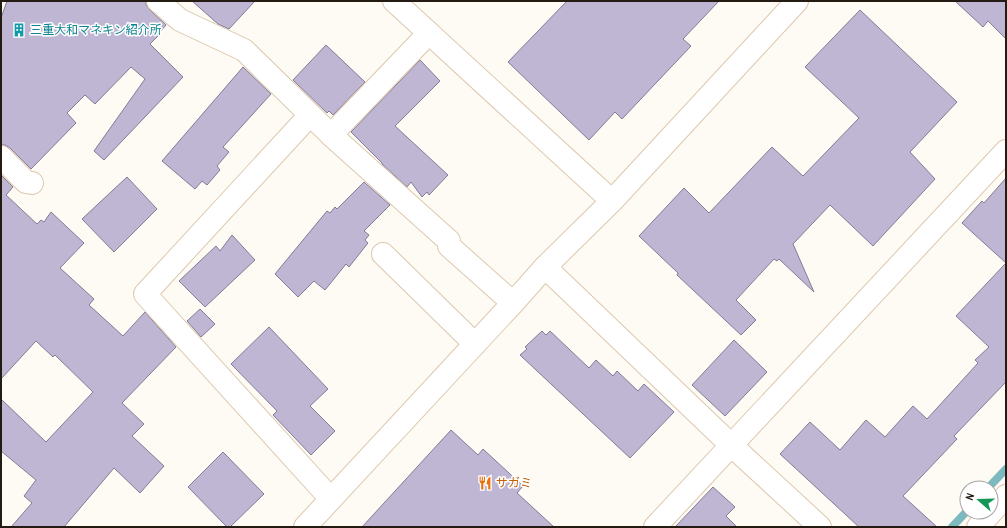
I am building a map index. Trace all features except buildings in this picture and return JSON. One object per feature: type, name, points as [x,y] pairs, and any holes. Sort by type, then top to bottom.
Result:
[{"type":"street","points":[[158,1],[180,20],[244,50],[331,135],[449,241],[449,246],[513,303]]},
{"type":"street","points":[[394,1],[612,201]]},
{"type":"street","points":[[305,527],[545,267],[612,201],[797,1]]},
{"type":"street","points":[[331,135],[429,33]]},
{"type":"street","points":[[310,115],[145,294],[331,499]]},
{"type":"street","points":[[655,527],[1006,151]]},
{"type":"street","points":[[1,157],[26,182],[32,183]]},
{"type":"street","points":[[383,254],[475,344]]},
{"type":"street","points":[[545,267],[731,445],[820,527]]},
{"type":"street","points":[[978,527],[1006,496]]},
{"type":"waterway","points":[[996,480],[1006,469]]},
{"type":"waterway","points":[[952,527],[959,520]]},
{"type":"place","name":"三重大和マネキン紹介所","points":[[19,30]]},
{"type":"place","name":"サガミ","points":[[485,483]]}]
